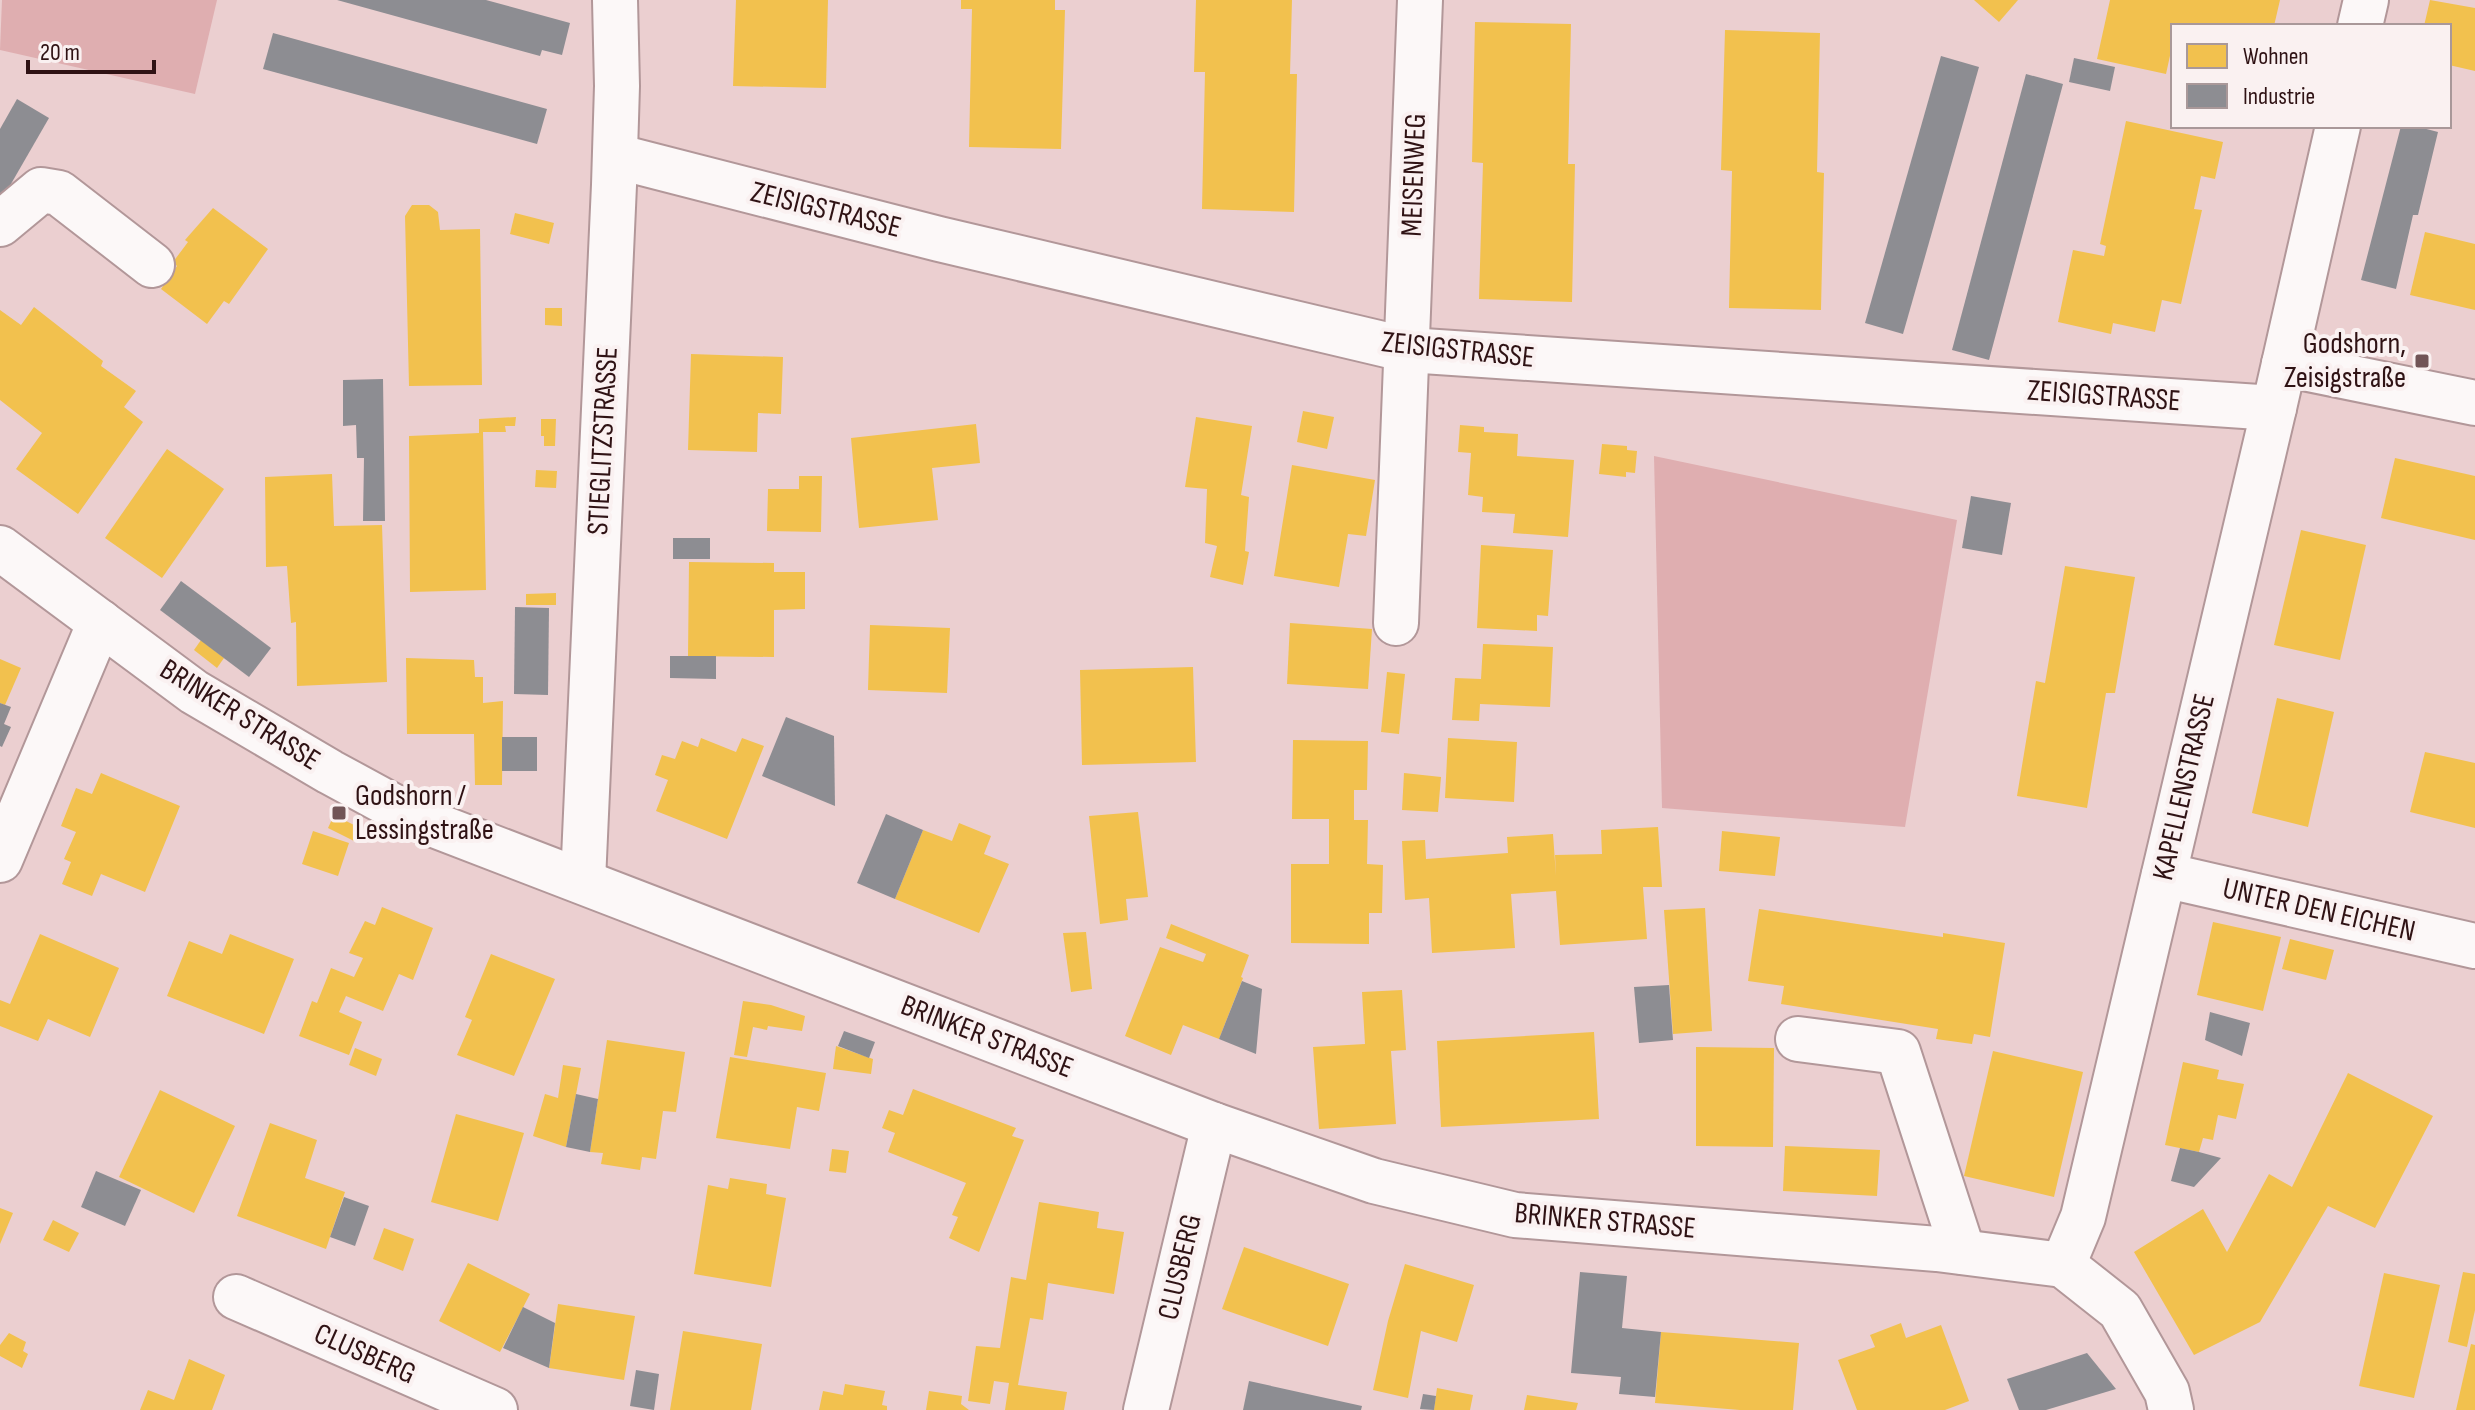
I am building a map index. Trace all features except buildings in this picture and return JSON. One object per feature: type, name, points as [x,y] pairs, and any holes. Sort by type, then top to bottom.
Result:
[{"type":"street","name":"STIEGLITZSTRASSE","points":[[583,881],[615,156],[615,0]]},
{"type":"street","name":"MEISENWEG","points":[[1396,623],[1420,0]]},
{"type":"street","points":[[2360,24],[2366,0]]},
{"type":"street","name":"KAPELLENSTRASSE","points":[[2063,1265],[2083,1217],[2338,128]]},
{"type":"street","name":"ZEISIGSTRASSE","points":[[615,156],[939,239],[1408,350],[2274,408]]},
{"type":"street","points":[[0,224],[41,190],[59,193],[152,265]]},
{"type":"street","points":[[2284,364],[2475,403]]},
{"type":"street","name":"BRINKER STRASSE","points":[[0,548],[194,692],[411,816],[1214,1125],[1374,1181],[1515,1215],[1963,1252],[2063,1265]]},
{"type":"street","points":[[0,860],[100,622]]},
{"type":"street","name":"UNTER DEN EICHEN","points":[[2164,875],[2475,946]]},
{"type":"street","points":[[1798,1039],[1898,1052],[1963,1252]]},
{"type":"street","name":"CLUSBERG","points":[[1146,1410],[1214,1125]]},
{"type":"street","points":[[2063,1265],[2120,1310],[2167,1392],[2171,1410]]},
{"type":"street","name":"CLUSBERG","points":[[236,1297],[495,1410]]},
{"type":"shaded area","points":[[2,0],[217,0],[195,94],[0,50]]},
{"type":"shaded area","points":[[1654,456],[1957,520],[1905,827],[1662,808]]},
{"type":"place","name":"Godshorn, Zeisigstraße","points":[[2422,361]]},
{"type":"place","name":"Godshorn / Lessingstraße","points":[[339,813]]}]
